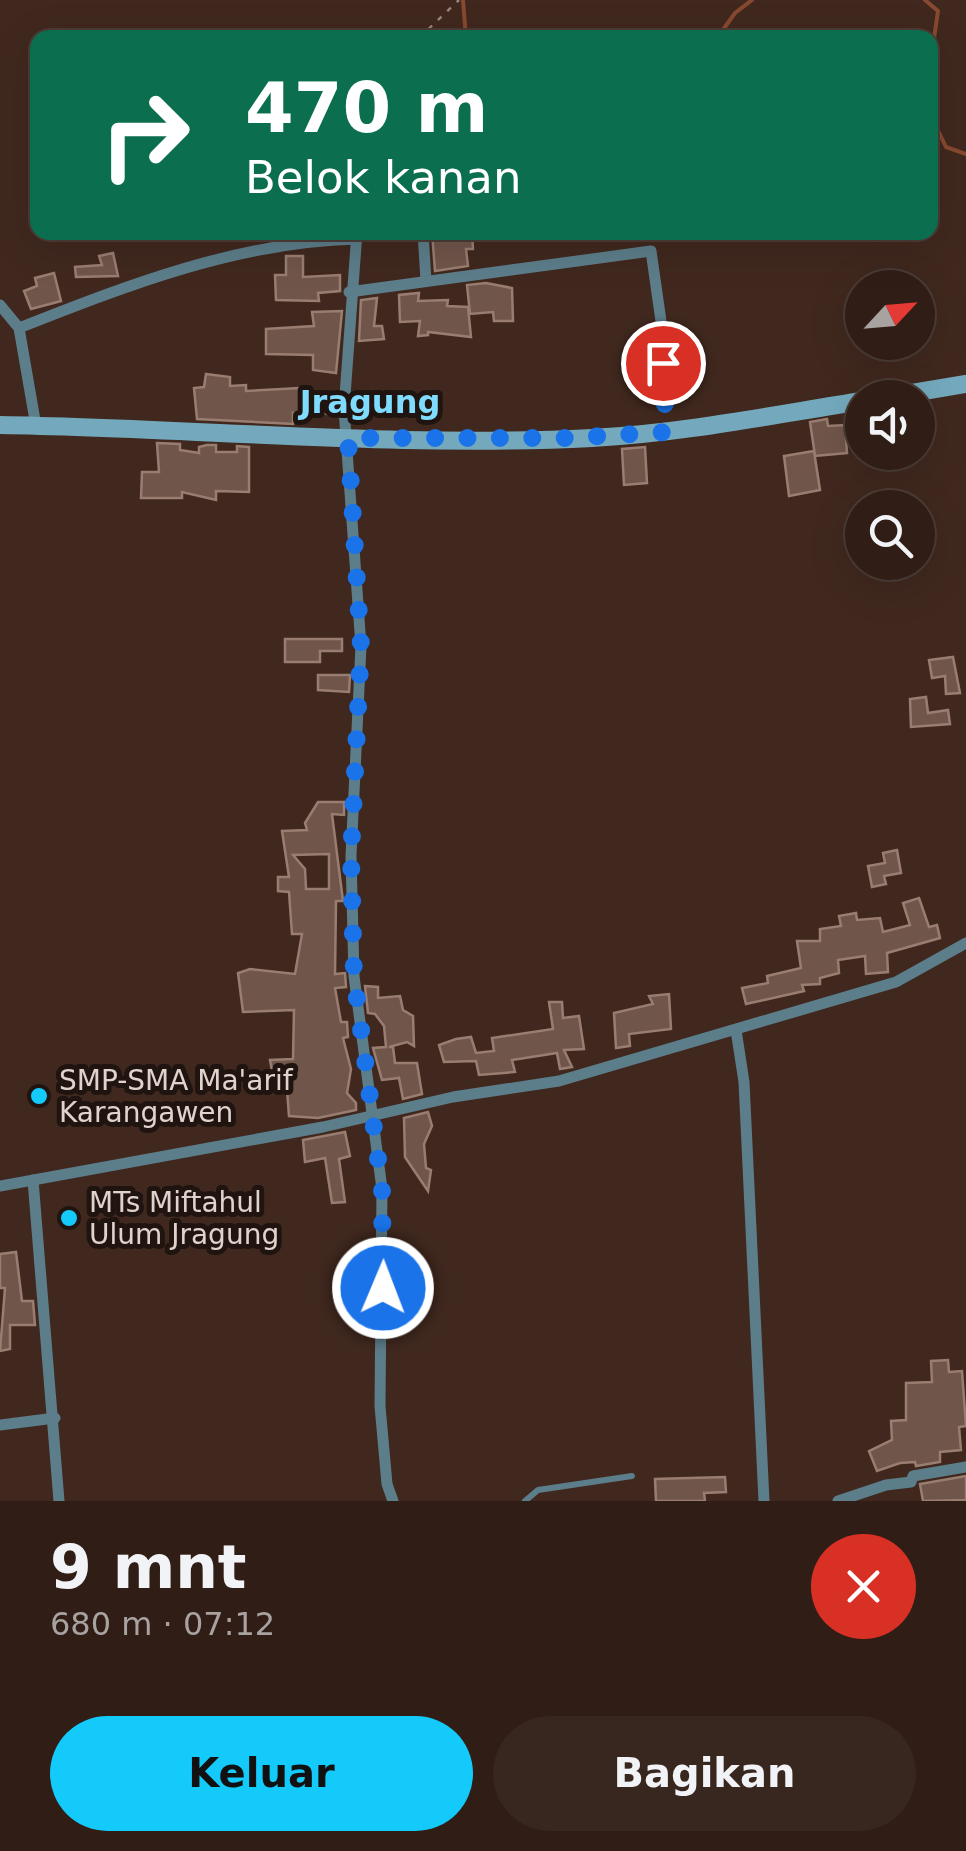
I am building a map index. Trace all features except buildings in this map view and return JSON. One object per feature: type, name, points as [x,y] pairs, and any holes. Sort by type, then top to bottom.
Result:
[{"type":"main road","points":[[935,389],[966,384]]},
{"type":"main road","points":[[0,425],[348,438],[568,438],[666,432],[845,404]]},
{"type":"street","points":[[19,328],[232,253],[316,240]]},
{"type":"street","points":[[356,240],[344,409],[361,663],[351,856],[354,976],[374,1116],[384,1255],[380,1406],[387,1484],[393,1501]]},
{"type":"street","points":[[423,240],[426,282]]},
{"type":"street","points":[[349,292],[651,251],[662,328]]},
{"type":"street","points":[[0,305],[19,328],[36,426]]},
{"type":"street","points":[[0,1186],[374,1116],[454,1097],[559,1081],[896,982],[966,943]]},
{"type":"street","points":[[736,1030],[744,1082],[764,1501]]},
{"type":"street","points":[[33,1180],[59,1501]]},
{"type":"street","points":[[0,1425],[55,1418]]},
{"type":"street","points":[[838,1501],[911,1482],[913,1476],[966,1466]]},
{"type":"lane","points":[[525,1501],[538,1490],[632,1476]]},
{"type":"path","points":[[428,30],[459,0]]},
{"type":"path","points":[[662,328],[666,432]]},
{"type":"waterway","points":[[463,0],[465,30]]},
{"type":"waterway","points":[[723,30],[735,13],[752,0]]},
{"type":"waterway","points":[[925,0],[938,11],[935,30]]},
{"type":"waterway","points":[[938,130],[946,147],[966,154]]},
{"type":"place","name":"SMP-SMA Ma'arif Karangawen","points":[[39,1096]]},
{"type":"place","name":"MTs Miftahul Ulum Jragung","points":[[69,1218]]},
{"type":"district","name":"Jragung","points":[[370,402]]},
{"type":"route","points":[[383,1288],[382,1189],[354,976],[351,856],[361,646],[348,438],[591,438],[666,432],[663,363]]}]
